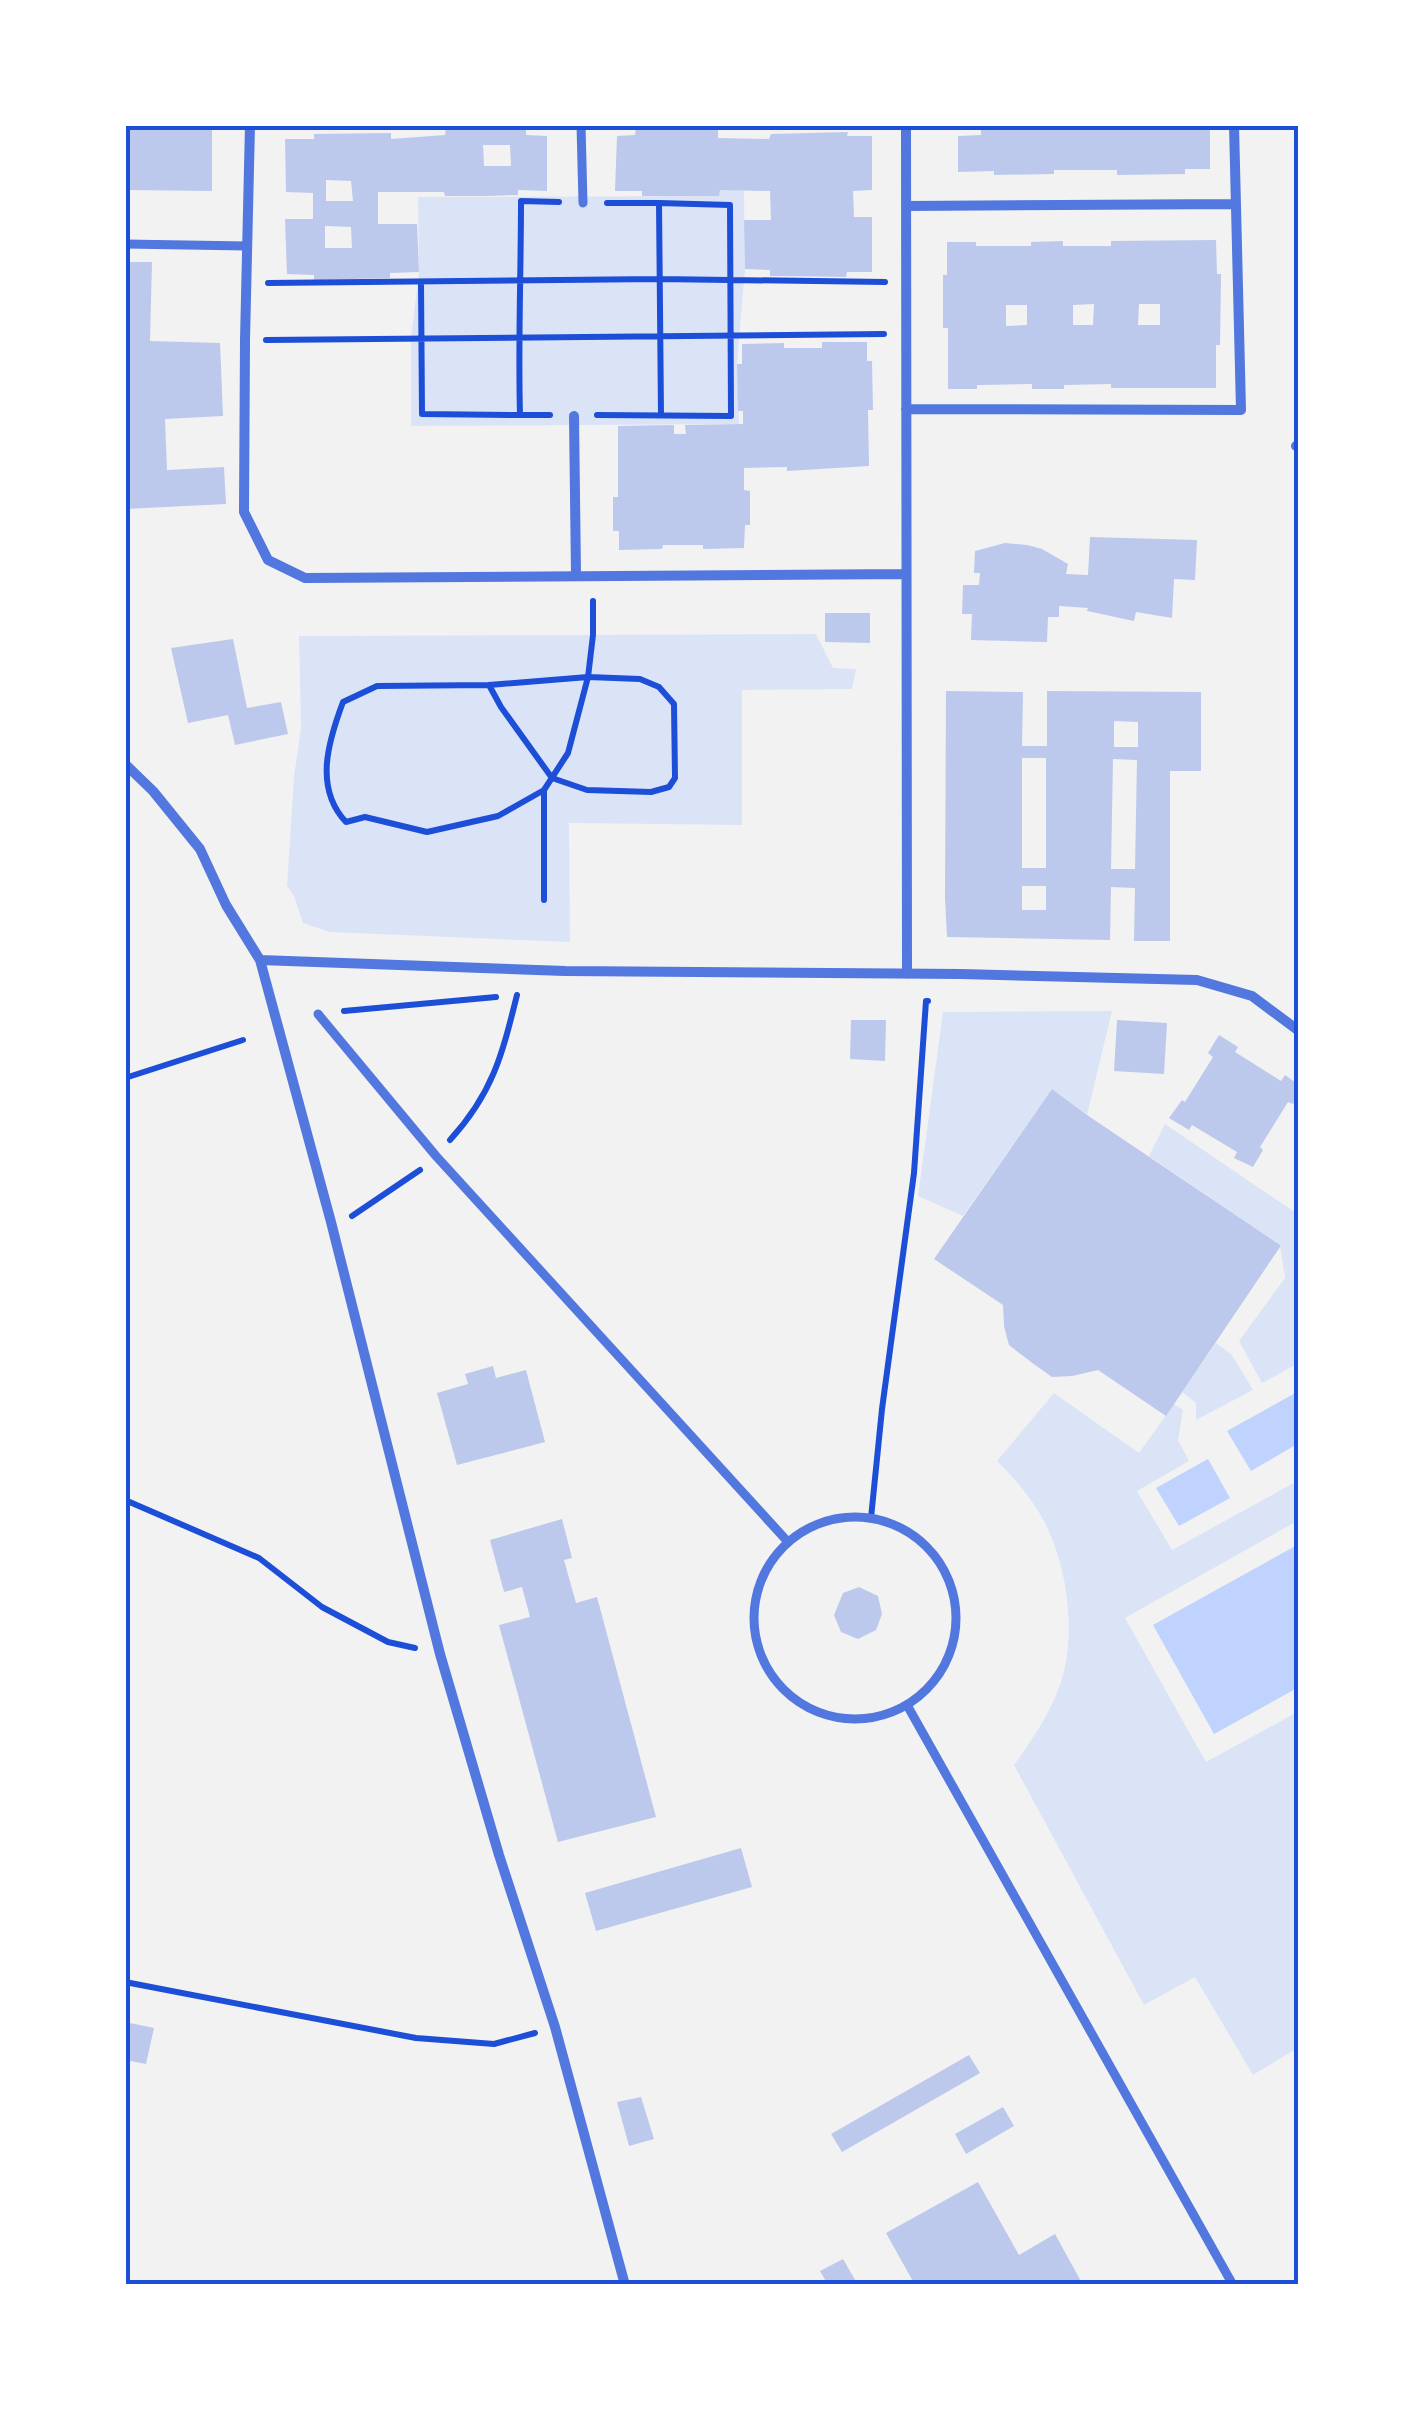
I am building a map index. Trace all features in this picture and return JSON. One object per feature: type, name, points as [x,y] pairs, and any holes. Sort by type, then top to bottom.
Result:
[{"type":"street","points":[[250,125],[244,512],[268,560],[305,578],[906,574]]},
{"type":"street","points":[[581,125],[584,202]]},
{"type":"street","points":[[906,125],[907,974]]},
{"type":"street","points":[[906,408],[1240,410],[1234,125]]},
{"type":"street","points":[[906,206],[1236,204]]},
{"type":"street","points":[[125,244],[247,246]]},
{"type":"street","points":[[574,416],[576,575]]},
{"type":"street","points":[[125,764],[152,790],[200,850],[226,905],[260,960],[440,1654],[555,2028],[625,2285]]},
{"type":"street","points":[[260,960],[549,971],[1197,980],[1252,996],[1299,1031]]},
{"type":"street","points":[[318,1014],[421,1140],[788,1542]]},
{"type":"street","points":[[870,1518],[894,1524],[934,1554],[947,1576],[956,1623],[952,1648],[927,1690],[908,1705],[860,1720],[811,1710],[773,1678],[760,1656],[754,1632],[754,1607],[760,1582],[788,1542],[827,1521],[870,1518]]},
{"type":"street","points":[[908,1705],[1233,2285]]},
{"type":"path","points":[[422,282],[422,414],[730,416],[730,204],[520,201],[520,414]]},
{"type":"path","points":[[659,203],[661,415]]},
{"type":"path","points":[[246,283],[906,282]]},
{"type":"path","points":[[245,340],[906,334]]},
{"type":"path","points":[[489,685],[552,778],[587,790],[650,792],[669,787],[675,778],[674,704],[659,687],[640,678],[588,678],[489,685],[377,686],[343,702],[332,731],[326,772],[332,807],[346,822],[365,817],[427,832],[498,816],[544,790],[552,778],[568,754],[588,678],[593,574]]},
{"type":"path","points":[[544,790],[544,900]]},
{"type":"path","points":[[870,1518],[914,1173],[926,1000],[943,1001]]},
{"type":"path","points":[[125,1078],[244,1040]]},
{"type":"path","points":[[125,1500],[258,1558],[322,1607],[388,1642],[440,1654]]},
{"type":"path","points":[[125,1982],[416,2038],[494,2044],[555,2028]]},
{"type":"shaded area","points":[[720,190],[744,190],[745,269],[737,364],[739,424],[411,426],[411,338],[419,272],[418,197],[718,196]]},
{"type":"shaded area","points":[[816,634],[833,668],[856,669],[852,689],[742,690],[742,825],[569,823],[570,942],[330,932],[303,923],[287,886],[301,728],[299,636]]},
{"type":"shaded area","points":[[1112,1011],[1087,1115],[1052,1089],[963,1216],[918,1196],[943,1012]]},
{"type":"shaded area","points":[[1165,1124],[1299,1215],[1299,1363],[1262,1383],[1239,1341],[1285,1278],[1280,1245],[1149,1156]]},
{"type":"shaded area","points":[[1216,1343],[1232,1355],[1253,1390],[1196,1420],[1196,1403],[1182,1392]]},
{"type":"shaded area","points":[[1054,1393],[1139,1453],[1174,1404],[1183,1410],[1178,1440],[1189,1461],[1137,1491],[1172,1550],[1299,1480],[1299,1520],[1125,1618],[1206,1762],[1299,1711],[1299,2047],[1253,2075],[1195,1977],[1144,2005],[1014,1765],[1040,1727],[1060,1685],[1069,1624],[1064,1580],[1052,1539],[1034,1505],[997,1461]]},
{"type":"water","points":[[1299,1391],[1299,1443],[1251,1471],[1227,1431]]},
{"type":"water","points":[[1208,1459],[1230,1498],[1179,1526],[1156,1488]]},
{"type":"water","points":[[1299,1544],[1299,1687],[1214,1734],[1153,1625]]},
{"type":"building","points":[[125,125],[212,125],[212,191],[125,190]]},
{"type":"building","points":[[446,125],[526,125],[526,135],[547,136],[547,191],[518,190],[518,195],[486,196],[378,192],[378,224],[417,224],[419,272],[390,273],[390,278],[314,280],[314,275],[287,274],[285,219],[313,219],[313,193],[286,192],[285,139],[314,139],[314,134],[391,133],[391,139],[445,135]],"holes":[[[483,145],[510,145],[511,166],[484,166]],[[326,180],[351,181],[353,201],[326,201]],[[325,226],[351,227],[352,248],[325,248]]]},
{"type":"building","points":[[636,125],[718,125],[718,138],[769,139],[771,134],[848,132],[847,136],[872,136],[872,190],[853,191],[854,217],[872,217],[872,272],[847,272],[846,277],[770,276],[770,270],[745,269],[744,220],[771,220],[770,191],[720,190],[719,196],[642,196],[642,191],[615,191],[617,136],[635,135]]},
{"type":"building","points":[[981,125],[1187,125],[1187,130],[1210,130],[1210,169],[1185,169],[1185,174],[1117,175],[1117,170],[994,175],[994,171],[958,172],[958,136],[981,135]]},
{"type":"building","points":[[1216,240],[1217,274],[1221,274],[1216,388],[1111,388],[1111,384],[1032,389],[1032,384],[948,389],[948,328],[943,328],[947,242],[1031,246],[1031,242],[1063,241],[1063,246],[1111,246],[1111,241]],"holes":[[[1094,304],[1093,325],[1073,325],[1073,305]],[[1139,304],[1160,304],[1160,325],[1138,325]],[[1006,305],[1027,305],[1027,325],[1006,326]]]},
{"type":"building","points":[[125,262],[152,262],[150,341],[220,343],[223,416],[165,419],[167,470],[224,467],[226,504],[125,509]]},
{"type":"building","points":[[822,342],[867,342],[867,361],[872,361],[873,410],[868,410],[869,466],[787,471],[787,467],[744,468],[744,490],[750,491],[750,525],[745,525],[744,548],[663,545],[662,549],[619,550],[619,531],[613,531],[613,497],[618,497],[618,426],[674,425],[674,434],[686,434],[685,425],[743,424],[743,411],[738,411],[737,364],[742,364],[742,344],[784,343],[784,348],[822,348]]},
{"type":"building","points":[[1090,537],[1197,540],[1195,580],[1174,579],[1172,618],[1136,612],[1134,621],[1087,611],[1088,608],[1059,606],[1059,617],[1048,617],[1047,642],[971,640],[972,614],[962,614],[963,585],[979,585],[980,573],[974,573],[975,551],[1005,543],[1027,545],[1068,564],[1066,574],[1088,575]]},
{"type":"building","points":[[825,613],[870,613],[870,643],[825,642]]},
{"type":"building","points":[[233,639],[247,708],[281,702],[288,734],[235,745],[228,715],[188,723],[171,648]]},
{"type":"building","points":[[946,691],[1023,692],[1022,746],[1047,746],[1047,691],[1201,692],[1201,771],[1170,771],[1170,941],[1134,941],[1135,888],[1111,887],[1110,940],[947,937]],"holes":[[[1114,721],[1138,722],[1138,747],[1114,747]],[[1022,758],[1046,758],[1046,868],[1022,868]],[[1113,759],[1137,760],[1135,869],[1111,869]],[[1022,886],[1046,886],[1046,910],[1022,910]]]},
{"type":"building","points":[[851,1020],[886,1020],[885,1061],[850,1059]]},
{"type":"building","points":[[1117,1020],[1167,1023],[1164,1074],[1114,1071]]},
{"type":"building","points":[[1219,1035],[1238,1047],[1235,1052],[1281,1081],[1285,1075],[1299,1085],[1299,1095],[1293,1104],[1288,1102],[1260,1147],[1263,1150],[1253,1167],[1234,1158],[1237,1152],[1192,1125],[1189,1130],[1169,1118],[1182,1100],[1185,1102],[1213,1057],[1208,1053]]},
{"type":"building","points":[[1052,1089],[1280,1245],[1166,1416],[1098,1370],[1052,1377],[1009,1345],[1003,1305],[934,1259]]},
{"type":"building","points":[[493,1366],[496,1378],[526,1370],[545,1442],[457,1465],[437,1393],[468,1384],[465,1374]]},
{"type":"building","points":[[562,1519],[572,1558],[564,1560],[576,1603],[597,1597],[656,1817],[558,1842],[499,1625],[530,1617],[522,1587],[504,1592],[490,1540]]},
{"type":"building","points":[[859,1587],[878,1596],[882,1614],[876,1630],[858,1639],[841,1632],[834,1615],[843,1593]]},
{"type":"building","points":[[741,1848],[752,1887],[596,1931],[585,1893]]},
{"type":"building","points":[[125,2022],[154,2028],[146,2064],[125,2060]]},
{"type":"building","points":[[969,2055],[980,2073],[842,2152],[831,2134]]},
{"type":"building","points":[[641,2097],[654,2139],[629,2146],[617,2102]]},
{"type":"building","points":[[1003,2107],[1014,2126],[966,2154],[955,2134]]},
{"type":"building","points":[[978,2182],[1019,2255],[1055,2234],[1083,2285],[915,2285],[886,2233]]},
{"type":"building","points":[[843,2259],[858,2285],[828,2285],[820,2271]]}]
